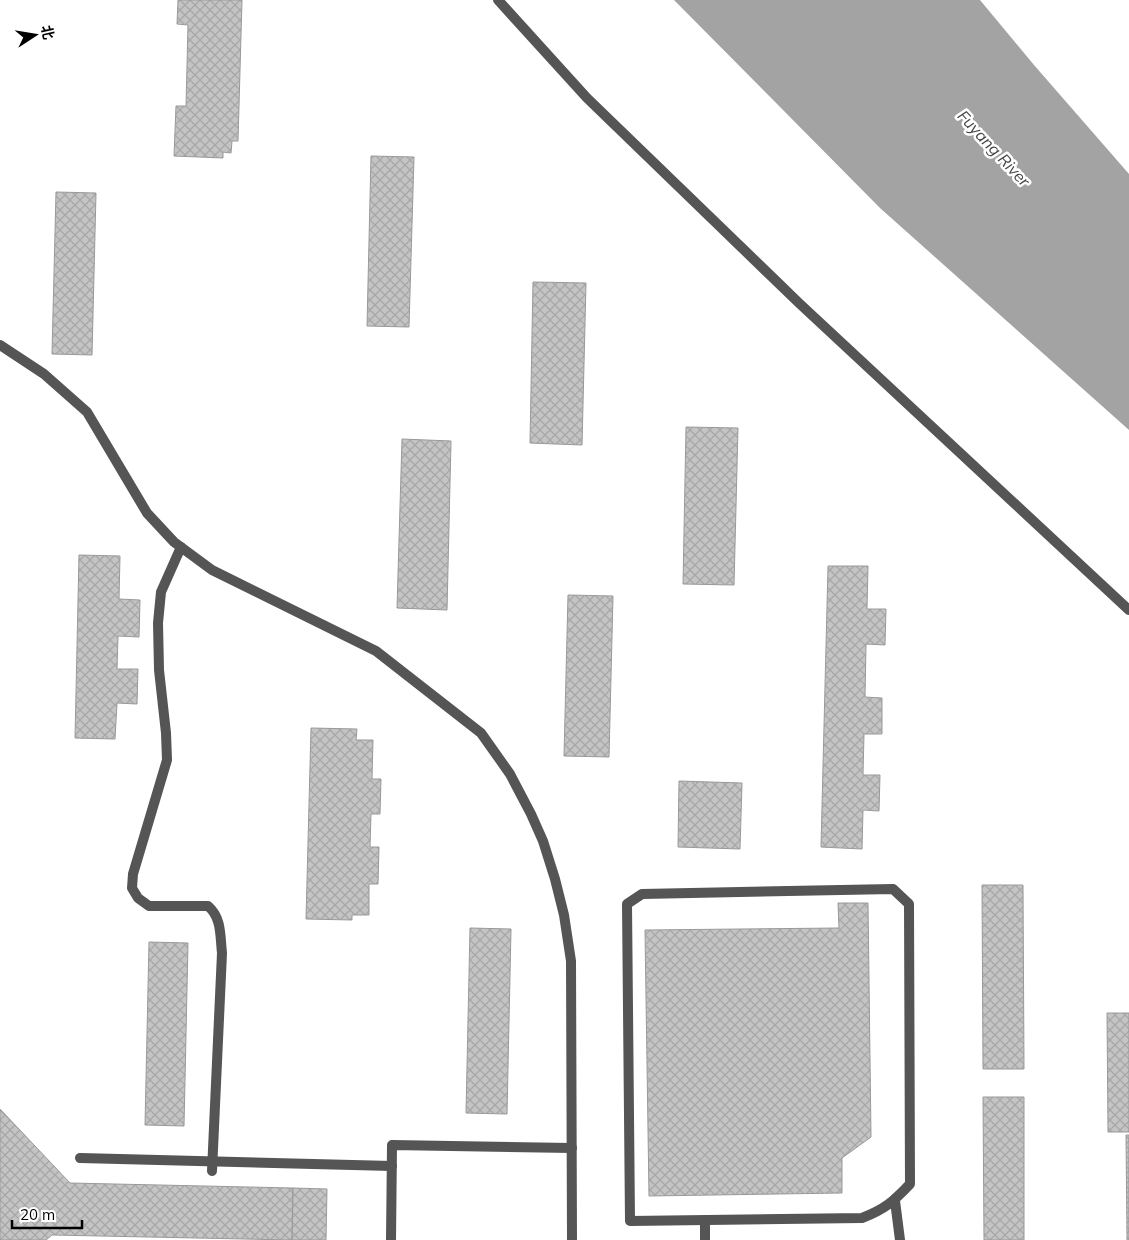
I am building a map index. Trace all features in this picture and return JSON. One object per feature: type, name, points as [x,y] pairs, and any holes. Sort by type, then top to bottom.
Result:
[{"type":"street","points":[[498,0],[587,98],[751,256],[1129,610]]},
{"type":"street","points":[[0,345],[44,374],[87,412],[147,513],[181,548],[212,570],[376,651],[481,733],[510,774],[531,814],[555,879],[564,915],[571,961],[572,1240]]},
{"type":"street","points":[[181,548],[161,592],[158,623],[159,670],[167,760],[133,874],[132,888],[138,898],[149,906],[208,906],[214,911],[219,922],[222,953],[212,1166]]},
{"type":"street","points":[[893,889],[909,904],[910,1184],[895,1201],[881,1211],[862,1218],[705,1220],[630,1221],[627,904],[642,894],[893,889]]},
{"type":"street","points":[[391,1240],[392,1146],[572,1148]]},
{"type":"street","points":[[80,1158],[212,1166],[392,1166]]},
{"type":"street","points":[[895,1201],[900,1240]]},
{"type":"street","points":[[705,1220],[705,1240]]},
{"type":"water","name":"Fuyang River","points":[[674,0],[980,0],[1129,174],[1129,430],[880,208]]},
{"type":"building","points":[[178,0],[242,0],[238,141],[232,141],[231,153],[223,152],[223,158],[174,156],[176,106],[186,106],[188,25],[177,24]]},
{"type":"building","points":[[371,156],[414,157],[409,327],[367,326]]},
{"type":"building","points":[[56,192],[96,193],[92,355],[52,354]]},
{"type":"building","points":[[533,282],[586,283],[582,445],[530,443]]},
{"type":"building","points":[[686,427],[738,428],[734,585],[683,584]]},
{"type":"building","points":[[402,439],[451,441],[447,610],[397,608]]},
{"type":"building","points":[[79,555],[120,556],[119,599],[140,600],[139,637],[118,636],[117,669],[138,669],[137,704],[117,703],[115,739],[75,738]]},
{"type":"building","points":[[828,566],[868,566],[867,609],[886,609],[885,645],[866,644],[865,697],[882,698],[882,734],[864,734],[863,775],[880,775],[879,811],[863,810],[862,849],[821,847]]},
{"type":"building","points":[[568,595],[613,596],[609,757],[564,756]]},
{"type":"building","points":[[311,728],[357,729],[356,740],[373,740],[372,779],[381,779],[380,814],[371,814],[370,847],[379,847],[378,884],[369,884],[369,915],[352,915],[352,920],[306,919]]},
{"type":"building","points":[[679,781],[742,783],[740,849],[678,847]]},
{"type":"building","points":[[982,885],[1023,885],[1024,1069],[983,1069]]},
{"type":"building","points":[[838,903],[868,903],[871,1137],[842,1158],[842,1193],[649,1196],[645,930],[839,928]]},
{"type":"building","points":[[470,928],[511,929],[507,1114],[466,1113]]},
{"type":"building","points":[[149,942],[188,943],[184,1126],[145,1125]]},
{"type":"building","points":[[1107,1013],[1129,1013],[1129,1132],[1108,1132]]},
{"type":"building","points":[[983,1097],[1024,1097],[1024,1240],[984,1240]]},
{"type":"building","points":[[0,1109],[70,1183],[293,1188],[292,1240],[52,1235],[46,1240],[0,1240]]},
{"type":"building","points":[[1126,1135],[1129,1135],[1129,1240],[1127,1240]]},
{"type":"building","points":[[293,1188],[327,1189],[326,1240],[292,1240]]}]
